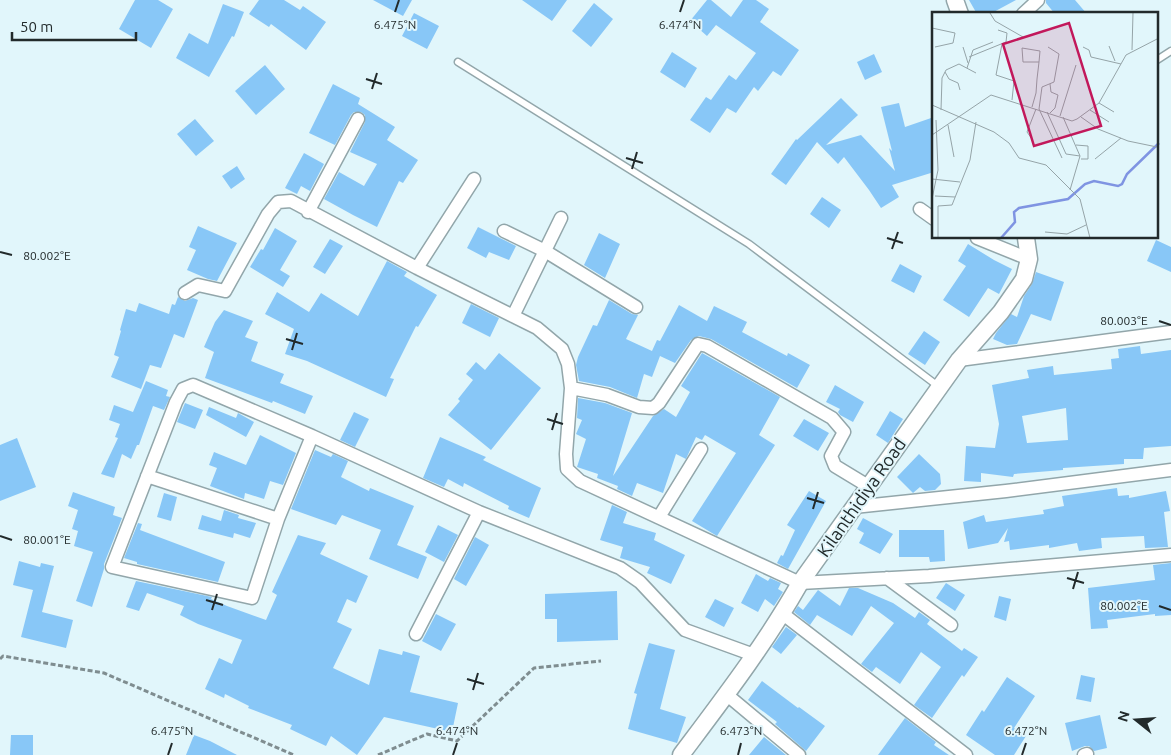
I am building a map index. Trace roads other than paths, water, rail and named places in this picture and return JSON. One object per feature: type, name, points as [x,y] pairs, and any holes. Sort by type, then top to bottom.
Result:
[{"type":"street","points":[[955,0],[959,12]]},
{"type":"street","points":[[1024,12],[1038,0]]},
{"type":"street","points":[[308,212],[358,119]]},
{"type":"street","points":[[417,268],[474,179]]},
{"type":"street","points":[[185,293],[198,285],[225,291],[268,214],[278,202],[291,201],[308,212],[537,328],[562,349],[568,364],[571,388],[566,454],[567,469],[580,481],[800,583],[938,575],[1171,555]]},
{"type":"street","points":[[920,208],[932,217]]},
{"type":"street","points":[[513,316],[561,218]]},
{"type":"street","points":[[504,231],[545,251],[636,306]]},
{"type":"street","points":[[979,239],[1029,259]]},
{"type":"street","name":"Kilanthidiya Road","points":[[681,755],[783,614],[800,583],[939,387],[959,360],[1001,312],[1024,279],[1029,259],[1026,239]]},
{"type":"street","points":[[959,360],[1171,332]]},
{"type":"street","points":[[571,388],[607,395],[640,407],[652,408],[659,403],[698,344],[707,346],[832,418],[844,432],[831,456],[836,466],[868,486]]},
{"type":"street","points":[[312,436],[278,519],[252,598],[112,567],[183,389],[193,385],[312,436],[479,512],[620,568],[640,582],[685,630],[754,655]]},
{"type":"street","points":[[659,517],[701,449]]},
{"type":"street","points":[[854,507],[1006,491],[1171,470]]},
{"type":"street","points":[[147,476],[278,519]]},
{"type":"street","points":[[416,634],[479,512]]},
{"type":"street","points":[[887,578],[951,625]]},
{"type":"street","points":[[783,614],[966,755]]},
{"type":"street","points":[[726,694],[798,755]]},
{"type":"lane","points":[[1158,59],[1171,51]]},
{"type":"lane","points":[[458,62],[749,244],[939,387]]}]
